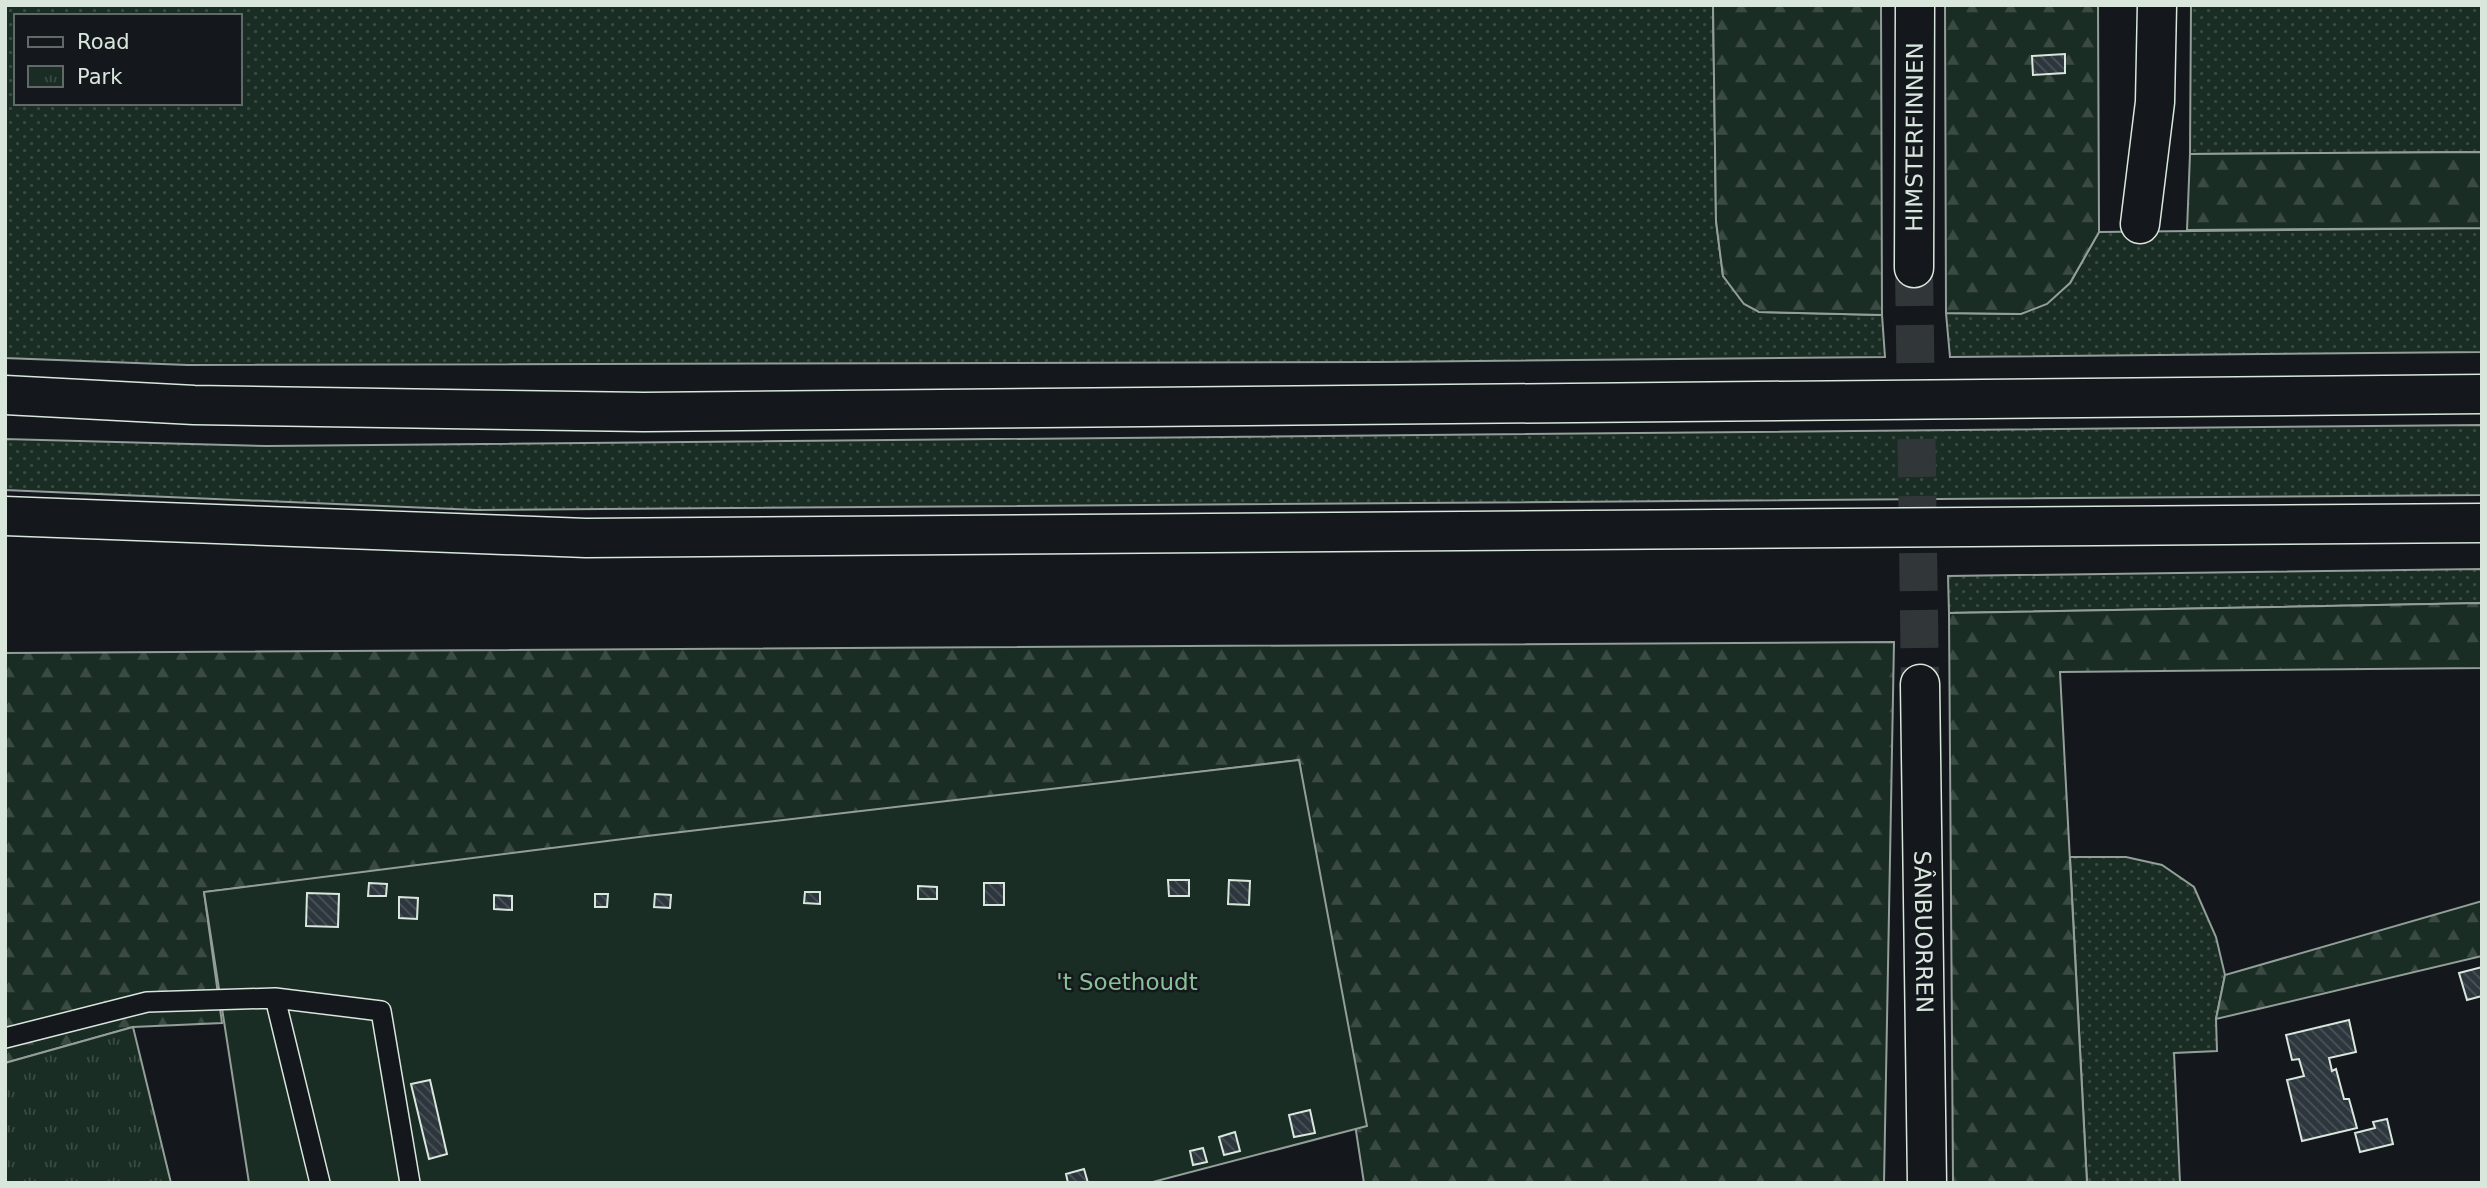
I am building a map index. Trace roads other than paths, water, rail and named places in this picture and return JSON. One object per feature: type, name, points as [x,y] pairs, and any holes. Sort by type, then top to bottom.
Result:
[{"type":"main road","name":"HIMSTERFINNEN","points":[[1914,268],[1915,5]]},
{"type":"main road","points":[[2140,224],[2154,102],[2157,5]]},
{"type":"main road","points":[[5,395],[194,405],[658,412],[2482,394]]},
{"type":"main road","points":[[5,516],[586,538],[2482,523]]},
{"type":"main road","name":"SÂNBUORREN","points":[[1920,684],[1927,1183]]},
{"type":"lane","points":[[275,998],[320,1183]]},
{"type":"lane","points":[[5,1038],[147,1002],[275,998],[381,1011],[411,1183]]},
{"type":"tunnel","points":[[1914,268],[1920,684]]},
{"type":"park label","name":"'t Soethoudt","points":[[1127,982]]}]
